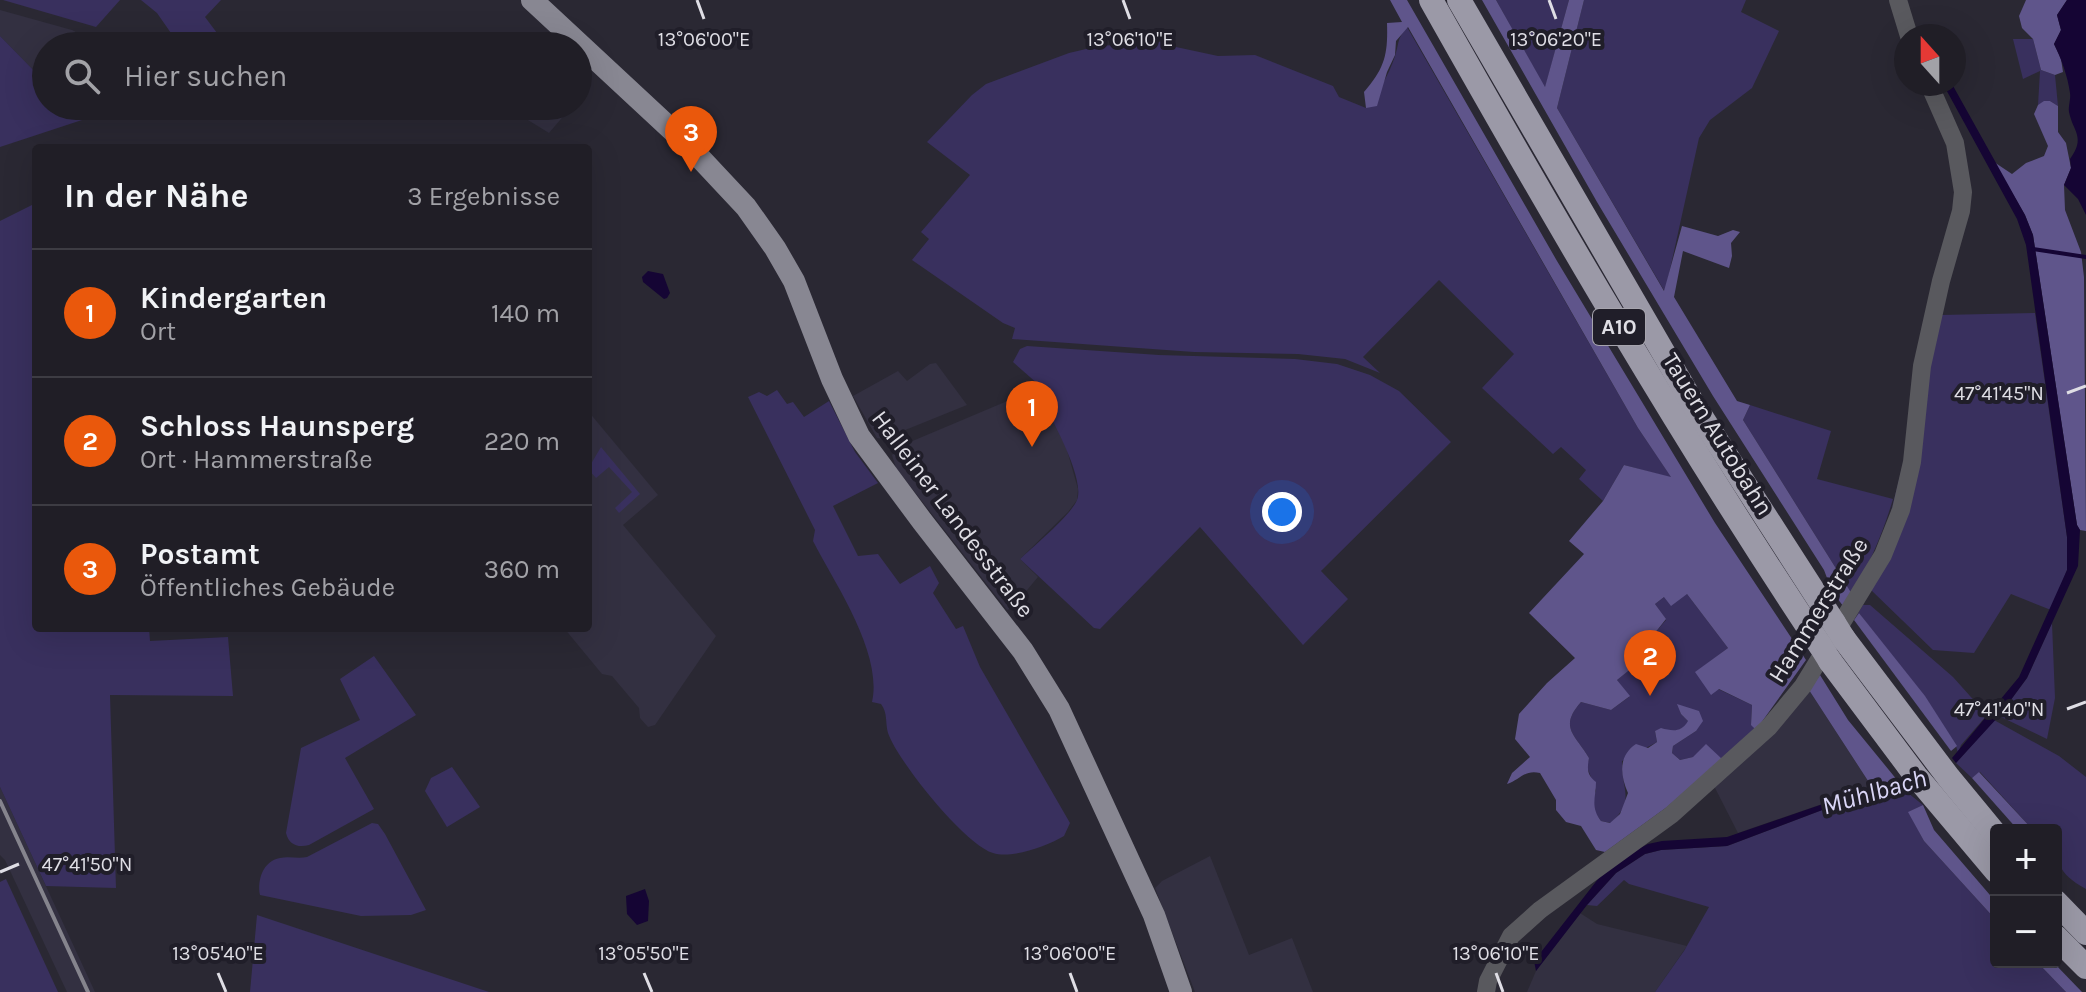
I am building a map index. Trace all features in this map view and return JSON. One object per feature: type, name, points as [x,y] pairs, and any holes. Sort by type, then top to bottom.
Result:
[{"type":"highway","name":"Tauern Autobahn","points":[[1431,0],[1573,252],[1732,514],[1825,653],[1923,785],[1990,864]]},
{"type":"highway","name":"Tauern Autobahn","points":[[1459,0],[1695,407],[1839,631],[1990,828]]},
{"type":"highway","points":[[2062,908],[2086,933]]},
{"type":"highway","points":[[2062,943],[2086,967]]},
{"type":"main road","name":"Halleiner Landesstraße","points":[[532,0],[566,32]]},
{"type":"main road","name":"Halleiner Landesstraße","points":[[592,56],[687,144],[746,207],[775,248],[794,281],[832,379],[859,436],[1023,651],[1059,709],[1154,915],[1181,992]]},
{"type":"street","points":[[1898,0],[1905,24]]},
{"type":"street","name":"Hammerstraße","points":[[1486,992],[1488,981],[1511,936],[1540,910],[1671,815],[1769,727],[1818,664],[1883,555],[1901,510],[1909,474],[1922,366],[1963,192],[1955,143],[1934,96]]},
{"type":"shaded area","points":[[3,0],[120,0],[96,27]]},
{"type":"shaded area","points":[[141,0],[221,0],[205,17],[216,32],[170,32],[157,13]]},
{"type":"shaded area","points":[[1390,0],[1407,0],[1557,261],[1715,523],[1806,660],[1756,730],[1751,725],[1752,705],[1719,689],[1711,695],[1695,672],[1728,648],[1687,594],[1671,606],[1664,597],[1655,604],[1666,619],[1643,648],[1648,655],[1617,680],[1630,696],[1611,710],[1581,702],[1571,718],[1572,731],[1589,758],[1588,772],[1596,782],[1595,806],[1598,816],[1601,821],[1610,823],[1620,814],[1628,793],[1622,766],[1630,749],[1636,744],[1648,748],[1657,742],[1655,731],[1661,728],[1676,730],[1688,721],[1677,704],[1699,711],[1703,721],[1696,731],[1673,746],[1672,753],[1680,760],[1693,757],[1706,744],[1722,759],[1667,807],[1605,852],[1596,850],[1581,826],[1566,822],[1556,810],[1556,800],[1540,773],[1526,774],[1507,784],[1512,773],[1530,757],[1515,739],[1519,714],[1575,658],[1529,613],[1584,554],[1569,541],[1603,501],[1624,465],[1671,477],[1638,428],[1408,27],[1396,41],[1395,55],[1377,106],[1366,108],[1364,92],[1384,60],[1387,23],[1402,22]]},
{"type":"shaded area","points":[[1482,0],[1496,0],[1545,87],[1569,0],[1584,0],[1557,108],[1664,291],[1682,226],[1718,236],[1733,230],[1740,232],[1731,243],[1729,268],[1683,251],[1674,297],[1737,401],[1750,405],[1743,420],[1852,594],[1843,606],[1832,591],[1824,570],[1713,396],[1597,202]]},
{"type":"shaded area","points":[[1496,0],[1569,0],[1545,88]]},
{"type":"shaded area","points":[[1584,0],[1746,0],[1741,12],[1779,31],[1752,88],[1710,120],[1699,138],[1665,292],[1557,108]]},
{"type":"shaded area","points":[[2026,0],[2067,0],[2057,15],[2061,30],[2054,44],[2063,72],[2055,75],[2041,70],[2033,39],[2022,28],[2019,16]]},
{"type":"shaded area","points":[[0,10],[76,32],[32,32],[32,69],[0,36]]},
{"type":"shaded area","points":[[1407,27],[1638,428],[1672,478],[1624,465],[1603,501],[1579,479],[1586,470],[1561,447],[1553,454],[1482,388],[1514,354],[1439,280],[1363,357],[1380,373],[1345,359],[1298,354],[1194,352],[1012,339],[1015,328],[1003,323],[912,260],[929,239],[921,232],[970,175],[927,142],[986,84],[1069,53],[1099,46],[1172,41],[1176,47],[1218,56],[1255,55],[1333,86],[1339,97],[1366,108],[1386,77]]},
{"type":"shaded area","points":[[0,36],[32,69],[32,120],[82,120],[0,147]]},
{"type":"shaded area","points":[[2013,39],[2033,39],[2041,70],[2055,75],[2058,106],[2050,101],[2038,105],[2040,71],[2023,79]]},
{"type":"shaded area","points":[[2044,101],[2058,106],[2058,132],[2066,143],[2071,168],[2064,185],[2065,210],[2081,252],[2084,277],[2086,531],[2080,530],[2077,525],[2033,235],[1994,162],[2012,174],[2026,163],[2044,156],[2048,146],[2034,114]]},
{"type":"shaded area","points":[[528,120],[560,120],[549,133]]},
{"type":"shaded area","points":[[32,205],[32,632],[149,632],[150,641],[228,637],[233,696],[110,695],[116,888],[46,886],[0,787],[0,221]]},
{"type":"shaded area","points":[[2035,313],[2067,537],[2067,570],[2051,610],[2011,594],[1974,653],[1933,650],[1871,590],[1941,315]]},
{"type":"shaded area","points":[[1027,346],[1159,355],[1295,359],[1337,364],[1370,375],[1399,391],[1451,442],[1321,571],[1348,599],[1303,645],[1200,527],[1100,629],[1094,628],[1020,559],[1067,514],[1077,500],[1078,490],[1064,444],[1036,389],[1039,385],[1013,362],[1020,349]]},
{"type":"shaded area","points":[[936,363],[967,405],[883,439],[877,438],[853,396],[898,371],[907,381]]},
{"type":"shaded area","points":[[1036,389],[1065,443],[1078,489],[1077,500],[1020,559],[1038,577],[1007,610],[896,468],[892,455],[903,445]]},
{"type":"shaded area","points":[[777,390],[787,404],[793,402],[804,417],[829,401],[855,452],[878,483],[833,506],[858,556],[878,554],[900,584],[930,566],[939,583],[933,593],[956,629],[963,626],[980,667],[1070,823],[1064,836],[1019,853],[993,853],[981,847],[950,819],[904,762],[888,733],[883,707],[872,702],[874,683],[871,662],[855,619],[813,541],[815,530],[748,397],[759,392],[767,396]]},
{"type":"shaded area","points":[[1750,405],[1831,431],[1817,479],[1893,499],[1876,548],[1852,594],[1743,420]]},
{"type":"shaded area","points":[[592,416],[658,495],[623,525],[716,636],[655,725],[648,727],[640,718],[639,708],[612,676],[602,674],[567,632],[592,632]]},
{"type":"shaded area","points":[[601,447],[640,494],[619,513],[615,508],[632,492],[609,467],[596,478],[592,474],[592,462]]},
{"type":"shaded area","points":[[1687,594],[1728,648],[1696,672],[1718,689],[1752,705],[1751,724],[1756,730],[1722,759],[1693,757],[1680,760],[1672,753],[1673,746],[1696,731],[1678,704],[1681,714],[1689,722],[1678,730],[1655,731],[1657,742],[1622,761],[1626,794],[1623,807],[1611,823],[1601,821],[1593,806],[1596,790],[1587,767],[1589,758],[1572,731],[1571,718],[1581,702],[1611,710],[1629,697],[1617,680],[1647,655],[1642,648],[1666,620],[1655,604],[1664,597]]},
{"type":"shaded area","points":[[1863,605],[1870,605],[1953,677],[1987,715],[1961,745],[1958,753],[1956,746],[1859,613],[1854,620]]},
{"type":"shaded area","points":[[1859,613],[1925,696],[1957,746],[1951,751],[1854,620]]},
{"type":"shaded area","points":[[2052,623],[2055,698],[2047,739],[1999,716],[2027,678]]},
{"type":"shaded area","points":[[374,656],[416,715],[345,758],[374,809],[309,845],[294,845],[286,833],[301,748],[360,720],[340,679]]},
{"type":"shaded area","points":[[1820,675],[1848,720],[1902,786],[1872,787],[1809,690]]},
{"type":"shaded area","points":[[1809,690],[1872,787],[1738,833],[1714,786]]},
{"type":"shaded area","points":[[1994,720],[2059,756],[2086,777],[2086,889],[2069,878],[2062,869],[2062,824],[2028,824],[1980,772],[1972,778],[1956,763]]},
{"type":"shaded area","points":[[452,767],[480,807],[447,827],[425,791],[431,778]]},
{"type":"shaded area","points":[[1979,772],[2027,824],[2013,824],[1972,778]]},
{"type":"shaded area","points":[[0,787],[95,992],[67,992],[0,855]]},
{"type":"shaded area","points":[[1908,793],[1923,805],[1909,812],[1924,841],[1990,913],[1990,968],[2043,968],[2066,992],[1655,992],[1684,951],[1709,907],[1624,880],[1597,906],[1587,905],[1616,873],[1645,854],[1661,850],[1727,846],[1846,801]]},
{"type":"shaded area","points":[[1923,805],[1934,830],[1990,895],[1990,913],[1924,841],[1908,812]]},
{"type":"shaded area","points":[[372,823],[378,824],[385,834],[426,910],[411,915],[361,916],[260,895],[259,883],[269,863],[283,857],[307,857]]},
{"type":"shaded area","points":[[1210,856],[1249,955],[1292,938],[1313,992],[1195,992],[1155,888],[1162,881]]},
{"type":"shaded area","points":[[6,879],[58,992],[0,992],[0,882]]},
{"type":"shaded area","points":[[1580,913],[1597,924],[1687,946],[1655,992],[1527,992],[1536,971]]},
{"type":"shaded area","points":[[257,915],[489,992],[250,992]]},
{"type":"shaded area","points":[[2043,968],[2059,968],[2082,992],[2066,992]]},
{"type":"water","points":[[2067,0],[2086,0],[2086,215],[2078,199],[2064,185],[2078,140],[2069,112],[2068,81],[2054,44],[2061,30],[2057,15]]},
{"type":"water","points":[[1950,96],[1959,96],[2033,235],[2080,530],[2078,566],[2027,678],[1999,716],[1956,763],[1952,758],[2019,677],[2067,570],[2067,537],[2026,245],[2017,219]]},
{"type":"water","points":[[648,271],[663,274],[670,293],[667,298],[664,299],[643,282],[642,277]]},
{"type":"water","points":[[1902,786],[1908,793],[1846,801],[1727,846],[1661,850],[1645,854],[1616,873],[1536,971],[1534,961],[1602,874],[1632,852],[1662,841],[1727,837],[1872,787]]},
{"type":"water","points":[[645,889],[649,901],[648,921],[637,925],[627,914],[626,896]]},
{"type":"waterway","name":"Mühlbach","points":[[2033,249],[2086,257]]},
{"type":"railway","points":[[0,801],[88,992]]},
{"type":"place","name":"Postamt","points":[[691,172]]},
{"type":"place","name":"Kindergarten","points":[[1032,447]]},
{"type":"place","name":"Schloss Haunsperg","points":[[1650,696]]}]
